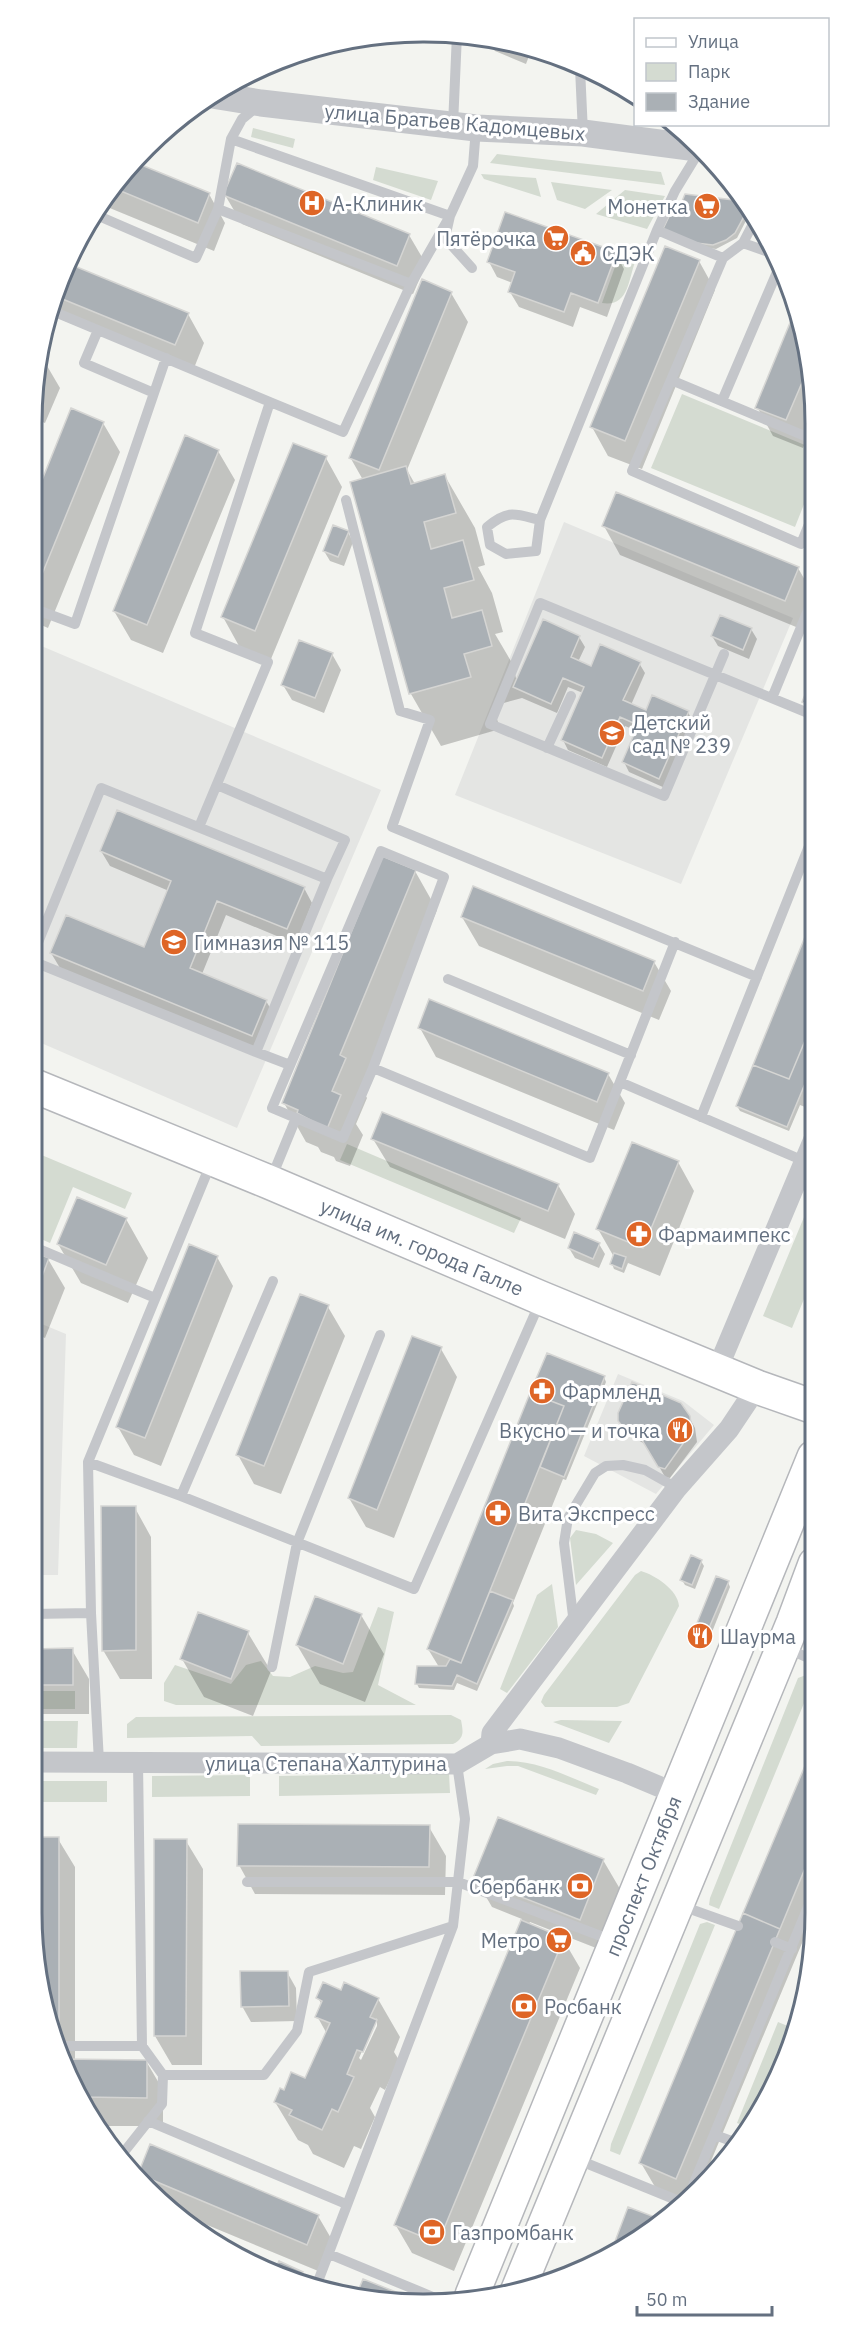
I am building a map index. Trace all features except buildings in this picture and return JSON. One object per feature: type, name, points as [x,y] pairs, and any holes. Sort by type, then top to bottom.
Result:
[{"type":"main road","name":"улица им. города Галле","points":[[42,1089],[269,1182],[541,1298],[757,1387],[805,1404]]},
{"type":"main road","name":"проспект Октября","points":[[474,2291],[805,1480]]},
{"type":"main road","name":"проспект Октября","points":[[522,2281],[805,1590]]},
{"type":"main road","points":[[754,1608],[788,1635]]},
{"type":"street","name":"улица Братьев Кадомцевых","points":[[226,98],[261,104],[464,127],[583,133],[686,147]]},
{"type":"street","points":[[717,1370],[804,1161]]},
{"type":"street","points":[[491,1744],[492,1733],[677,1488],[729,1429],[757,1387]]},
{"type":"street","name":"улица Степана Халтурина","points":[[42,1762],[457,1764],[491,1744],[520,1739],[540,1742],[627,1773],[677,1794]]},
{"type":"lane","points":[[58,313],[343,432],[411,284],[450,216],[473,166],[464,127],[458,44]]},
{"type":"lane","points":[[580,76],[583,133]]},
{"type":"lane","points":[[102,218],[196,258],[218,209],[231,139],[242,119],[261,104]]},
{"type":"lane","points":[[231,139],[450,216]]},
{"type":"lane","points":[[540,520],[515,514],[501,515],[488,526],[490,545],[506,554],[536,550],[540,520],[657,230],[675,191],[695,156]]},
{"type":"lane","points":[[218,209],[411,284]]},
{"type":"lane","points":[[450,216],[445,238],[472,268]]},
{"type":"lane","points":[[751,228],[743,243],[723,258],[632,471],[801,544],[805,534]]},
{"type":"lane","points":[[657,230],[723,258]]},
{"type":"lane","points":[[743,243],[763,250]]},
{"type":"lane","points":[[722,401],[775,276]]},
{"type":"lane","points":[[98,330],[84,363],[154,393]]},
{"type":"lane","points":[[42,612],[75,624],[166,358]]},
{"type":"lane","points":[[671,380],[805,436]]},
{"type":"lane","points":[[199,828],[268,662],[195,633],[270,402]]},
{"type":"lane","points":[[346,500],[400,711],[430,720],[392,827],[757,977]]},
{"type":"lane","points":[[724,654],[714,675],[664,796],[490,724],[540,603],[714,675],[805,712]]},
{"type":"lane","points":[[772,698],[805,618]]},
{"type":"lane","points":[[547,748],[571,696]]},
{"type":"lane","points":[[217,785],[345,840],[256,1052]]},
{"type":"lane","points":[[42,935],[102,788],[327,879]]},
{"type":"lane","points":[[381,851],[444,877],[373,1068],[343,1138],[272,1108],[290,1065],[381,851]]},
{"type":"lane","points":[[701,1117],[805,856]]},
{"type":"lane","points":[[373,1068],[590,1158],[675,942]]},
{"type":"lane","points":[[42,963],[290,1065]]},
{"type":"lane","points":[[448,979],[631,1055]]},
{"type":"lane","points":[[620,1082],[804,1161]]},
{"type":"lane","points":[[269,1182],[296,1118]]},
{"type":"lane","points":[[99,1762],[91,1613],[88,1462],[212,1159]]},
{"type":"lane","points":[[42,1250],[155,1298]]},
{"type":"lane","points":[[181,1496],[273,1281]]},
{"type":"lane","points":[[88,1462],[181,1496],[414,1589],[541,1298]]},
{"type":"lane","points":[[272,1667],[297,1542],[380,1335]]},
{"type":"lane","points":[[574,1624],[564,1543],[568,1518],[595,1473],[606,1466],[623,1465],[645,1470],[677,1488]]},
{"type":"lane","points":[[42,1614],[91,1613]]},
{"type":"lane","points":[[788,1635],[805,1651]]},
{"type":"lane","points":[[125,2150],[162,2104],[164,2075],[142,2046],[138,1762]]},
{"type":"lane","points":[[319,2279],[453,1926],[465,1819],[457,1764]]},
{"type":"lane","points":[[247,1882],[458,1882],[616,1942]]},
{"type":"lane","points":[[676,1904],[738,1926]]},
{"type":"lane","points":[[696,2179],[805,1916]]},
{"type":"lane","points":[[164,2075],[264,2075],[297,2031],[309,1972],[453,1926]]},
{"type":"lane","points":[[775,1942],[792,1949]]},
{"type":"lane","points":[[66,2046],[142,2046]]},
{"type":"lane","points":[[148,2121],[346,2204]]},
{"type":"lane","points":[[715,2135],[729,2140]]},
{"type":"lane","points":[[573,2158],[674,2200]]},
{"type":"lane","points":[[328,2254],[426,2294]]},
{"type":"shaded area","name":"Детский сад № 239","points":[[564,522],[793,618],[681,884],[455,795]]},
{"type":"shaded area","name":"Гимназия № 115","points":[[42,646],[381,790],[237,1128],[42,1043]]},
{"type":"shaded area","points":[[42,1324],[66,1334],[58,1575],[42,1575]]},
{"type":"shaded area","points":[[618,1374],[683,1401],[714,1425],[656,1494],[584,1456]]},
{"type":"green space","points":[[253,128],[295,139],[293,148],[251,137]]},
{"type":"green space","points":[[497,154],[661,172],[665,185],[490,163]]},
{"type":"green space","points":[[376,167],[438,181],[431,200],[373,180]]},
{"type":"green space","points":[[481,174],[536,178],[541,197],[484,179]]},
{"type":"green space","points":[[551,182],[612,190],[585,209],[557,200]]},
{"type":"green space","points":[[625,190],[665,196],[647,229],[596,214]]},
{"type":"green space","points":[[620,253],[632,256],[635,262],[626,292],[617,301],[602,303]]},
{"type":"green space","points":[[682,394],[805,445],[805,502],[795,527],[651,468]]},
{"type":"green space","points":[[347,1144],[521,1218],[514,1233],[340,1160]]},
{"type":"green space","points":[[42,1155],[132,1193],[125,1209],[73,1187],[50,1243],[42,1239]]},
{"type":"green space","points":[[805,1215],[805,1297],[792,1328],[763,1316]]},
{"type":"green space","points":[[576,1530],[596,1534],[613,1543],[576,1585],[570,1538]]},
{"type":"green space","points":[[641,1571],[665,1584],[675,1594],[679,1606],[629,1703],[617,1707],[545,1707],[541,1702],[544,1695],[635,1575]]},
{"type":"green space","points":[[552,1584],[558,1627],[507,1693],[500,1689],[537,1595]]},
{"type":"green space","points":[[378,1607],[394,1612],[378,1685],[416,1705],[176,1705],[164,1701],[164,1683],[175,1665],[231,1684],[246,1665],[261,1661],[273,1676],[290,1677],[315,1666],[343,1673],[353,1672]]},
{"type":"green space","points":[[805,1675],[805,1701],[719,1909],[709,1905],[710,1898],[798,1678]]},
{"type":"green space","points":[[42,1691],[75,1691],[75,1709],[42,1709]]},
{"type":"green space","points":[[451,1715],[461,1720],[463,1731],[460,1739],[453,1744],[261,1746],[252,1736],[127,1738],[127,1724],[136,1717]]},
{"type":"green space","points":[[561,1720],[622,1721],[609,1743],[553,1722]]},
{"type":"green space","points":[[42,1721],[78,1721],[77,1748],[42,1748]]},
{"type":"green space","points":[[507,1761],[542,1767],[599,1789],[596,1795],[518,1766],[485,1769],[493,1764]]},
{"type":"green space","points":[[449,1773],[450,1793],[279,1796],[279,1776]]},
{"type":"green space","points":[[250,1775],[250,1796],[152,1797],[152,1776]]},
{"type":"green space","points":[[42,1781],[107,1781],[107,1802],[42,1802]]},
{"type":"green space","points":[[707,1922],[715,1925],[620,2155],[610,2151],[611,2144],[700,1924]]},
{"type":"green space","points":[[778,2022],[788,2026],[766,2081],[741,2124],[737,2123]]},
{"type":"place","name":"А-Клиник","points":[[312,203]]},
{"type":"place","name":"Монетка","points":[[707,206]]},
{"type":"place","name":"Пятёрочка","points":[[556,238]]},
{"type":"place","name":"СДЭК","points":[[583,253]]},
{"type":"place","name":"Детский сад № 239","points":[[612,733]]},
{"type":"place","name":"Гимназия № 115","points":[[174,942]]},
{"type":"place","name":"Фармаимпекс","points":[[639,1234]]},
{"type":"place","name":"Фармленд","points":[[542,1391]]},
{"type":"place","name":"Вкусно — и точка","points":[[680,1430]]},
{"type":"place","name":"Вита Экспресс","points":[[498,1513]]},
{"type":"place","name":"Шаурма","points":[[700,1636]]},
{"type":"place","name":"Сбербанк","points":[[580,1886]]},
{"type":"place","name":"Метро","points":[[559,1940]]},
{"type":"place","name":"Росбанк","points":[[524,2006]]},
{"type":"place","name":"Газпромбанк","points":[[432,2232]]}]
